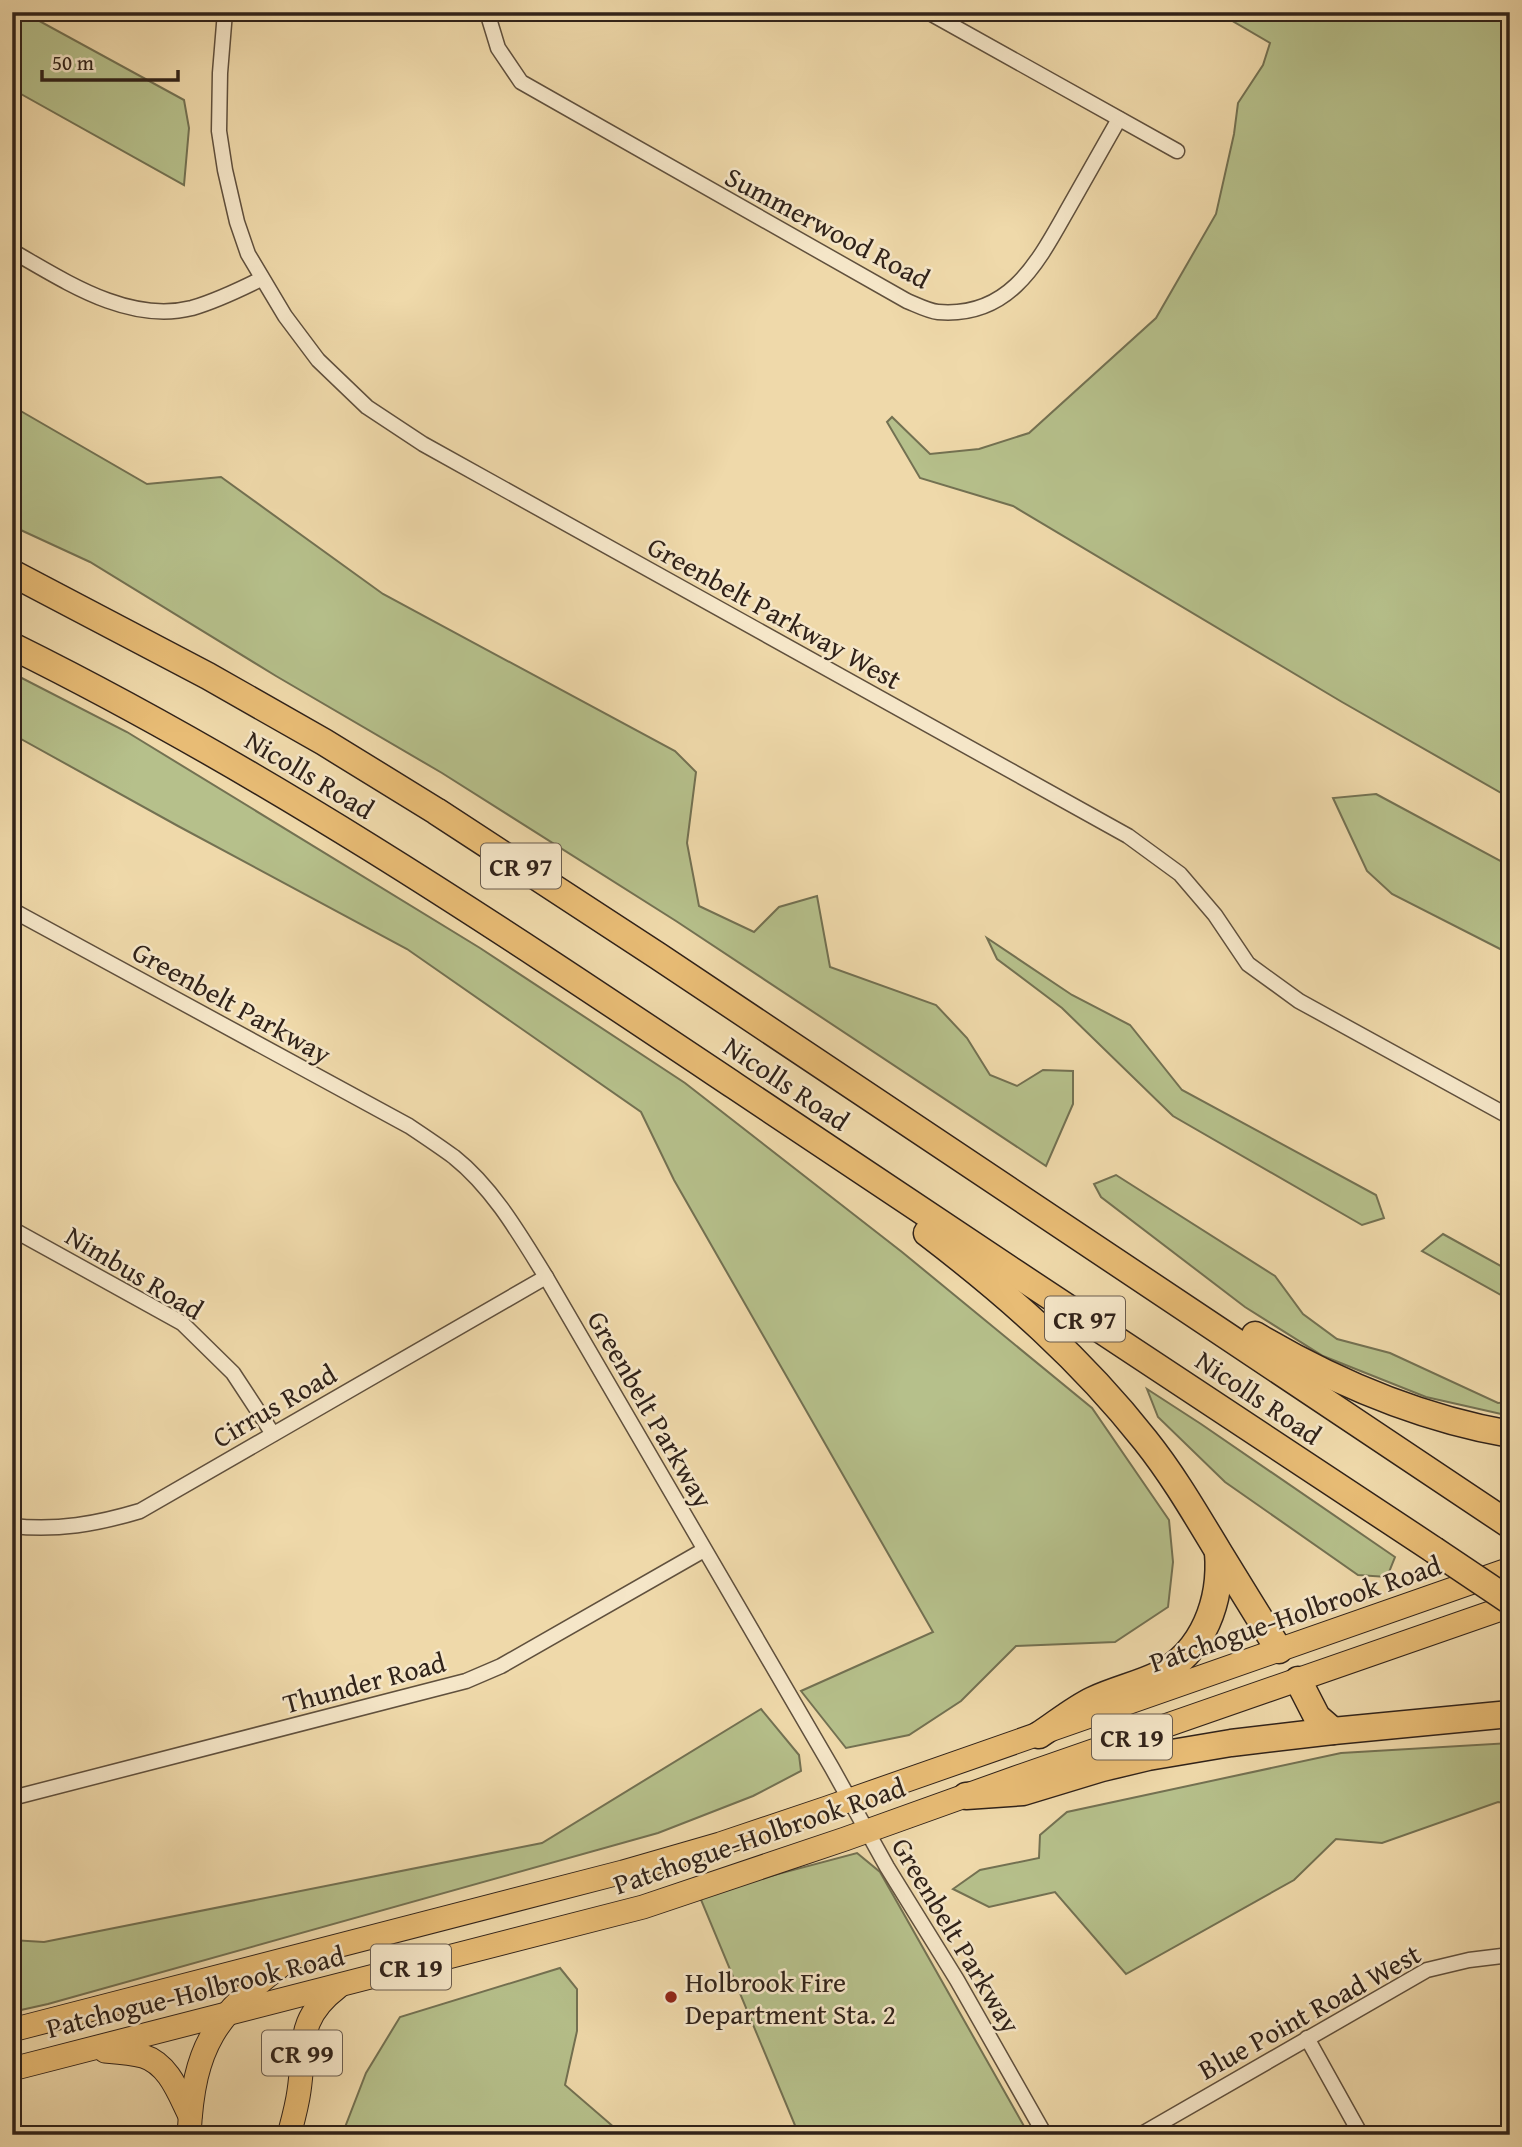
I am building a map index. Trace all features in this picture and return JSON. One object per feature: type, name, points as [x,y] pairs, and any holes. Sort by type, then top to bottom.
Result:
[{"type":"highway","name":"Nicolls Road","points":[[12,573],[208,676],[425,804],[658,956],[1509,1524]]},
{"type":"highway","name":"Nicolls Road","points":[[12,646],[163,724],[276,788],[487,921],[1434,1550],[1510,1604]]},
{"type":"highway","points":[[737,1087],[814,1157],[920,1228],[1007,1296],[1060,1345],[1112,1399],[1147,1442],[1279,1650]]},
{"type":"highway","points":[[1125,1268],[1211,1309],[1292,1356],[1371,1394],[1440,1418],[1510,1434]]},
{"type":"highway","points":[[1039,1735],[1093,1700],[1161,1673],[1188,1653],[1215,1604],[1220,1570],[1219,1552]]},
{"type":"highway","points":[[1298,1679],[1317,1717],[1333,1731]]},
{"type":"highway","points":[[966,1796],[1023,1791],[1102,1768],[1187,1750],[1333,1731],[1510,1714]]},
{"type":"main road","name":"Patchogue-Holbrook Road","points":[[12,2030],[623,1872],[720,1844],[1510,1569]]},
{"type":"main road","name":"Patchogue-Holbrook Road","points":[[12,2069],[631,1910],[867,1831],[1510,1604]]},
{"type":"main road","points":[[1279,1650],[1298,1679]]},
{"type":"main road","name":"CR 99","points":[[189,2125],[195,2079],[209,2039],[226,2014],[244,1995],[296,1955]]},
{"type":"main road","name":"CR 99","points":[[289,2135],[299,2091],[304,2032],[323,1999],[342,1984]]},
{"type":"main road","points":[[91,2049],[146,2057],[158,2065],[173,2083],[189,2125]]},
{"type":"street","name":"Greenbelt Parkway West","points":[[225,12],[219,131],[237,222],[248,254],[285,316],[318,360],[367,407],[423,444],[1128,836],[1180,874],[1215,915],[1248,964],[1299,1001],[1510,1117]]},
{"type":"street","name":"Summerwood Road","points":[[488,12],[498,48],[521,82],[907,301],[936,312],[971,310],[998,299],[1021,283],[1042,256],[1119,119]]},
{"type":"street","points":[[928,12],[1177,151]]},
{"type":"street","points":[[12,251],[118,305],[159,312],[190,308],[224,297],[261,279]]},
{"type":"street","name":"Greenbelt Parkway","points":[[12,910],[409,1126],[455,1158],[486,1188],[546,1277],[1045,2135]]},
{"type":"street","name":"Nimbus Road","points":[[12,1229],[182,1324],[233,1373],[273,1434]]},
{"type":"street","name":"Cirrus Road","points":[[12,1526],[36,1529],[70,1527],[100,1523],[140,1511],[546,1277]]},
{"type":"street","name":"Thunder Road","points":[[12,1798],[466,1681],[501,1666],[704,1550]]},
{"type":"street","name":"Blue Point Road West","points":[[1140,2135],[1427,1970],[1469,1960],[1510,1955]]},
{"type":"street","points":[[1307,2038],[1361,2135]]},
{"type":"green space","points":[[12,12],[23,12],[184,100],[189,128],[184,185],[12,89]]},
{"type":"green space","points":[[1217,12],[1510,12],[1510,798],[1342,702],[1013,506],[920,478],[887,422],[892,417],[930,454],[979,449],[1029,433],[1156,318],[1216,214],[1234,134],[1238,103],[1263,65],[1270,43]]},
{"type":"green space","points":[[12,406],[147,484],[221,477],[383,594],[675,751],[696,772],[687,843],[699,906],[754,932],[779,907],[817,896],[830,967],[936,1005],[967,1038],[990,1075],[1017,1086],[1043,1070],[1073,1071],[1073,1104],[1046,1166],[676,921],[442,773],[276,676],[90,562],[12,526]]},
{"type":"green space","points":[[12,673],[127,732],[480,948],[685,1083],[902,1252],[1092,1408],[1169,1520],[1173,1562],[1168,1607],[1115,1642],[1016,1646],[961,1701],[909,1735],[846,1748],[801,1691],[933,1632],[674,1180],[641,1112],[407,949],[12,734]]},
{"type":"green space","points":[[1376,794],[1510,866],[1510,954],[1392,894],[1367,871],[1333,798]]},
{"type":"green space","points":[[987,938],[1072,995],[1130,1025],[1182,1090],[1376,1195],[1384,1218],[1362,1225],[1173,1116],[1062,1008],[997,959]]},
{"type":"green space","points":[[1116,1175],[1275,1276],[1303,1314],[1337,1339],[1390,1353],[1498,1403],[1510,1402],[1510,1416],[1426,1397],[1323,1356],[1245,1307],[1101,1197],[1094,1184]]},
{"type":"green space","points":[[1443,1234],[1510,1271],[1510,1300],[1422,1251]]},
{"type":"green space","points":[[1147,1389],[1395,1557],[1387,1577],[1358,1575],[1225,1482],[1158,1417]]},
{"type":"green space","points":[[761,1709],[799,1755],[801,1771],[753,1796],[658,1833],[12,2012],[12,1940],[44,1942],[542,1843]]},
{"type":"green space","points":[[1510,1743],[1510,1804],[1498,1802],[1382,1843],[1336,1839],[1294,1880],[1126,1974],[1055,1892],[989,1907],[953,1889],[980,1870],[1039,1858],[1040,1835],[1067,1812],[1341,1753]]},
{"type":"green space","points":[[857,1853],[880,1872],[1029,2135],[799,2135],[699,1895]]},
{"type":"green space","points":[[560,1968],[577,1989],[577,2031],[565,2085],[623,2135],[342,2135],[366,2073],[400,2017]]},
{"type":"place","name":"Holbrook Fire Department Sta. 2","points":[[671,1997]]}]
